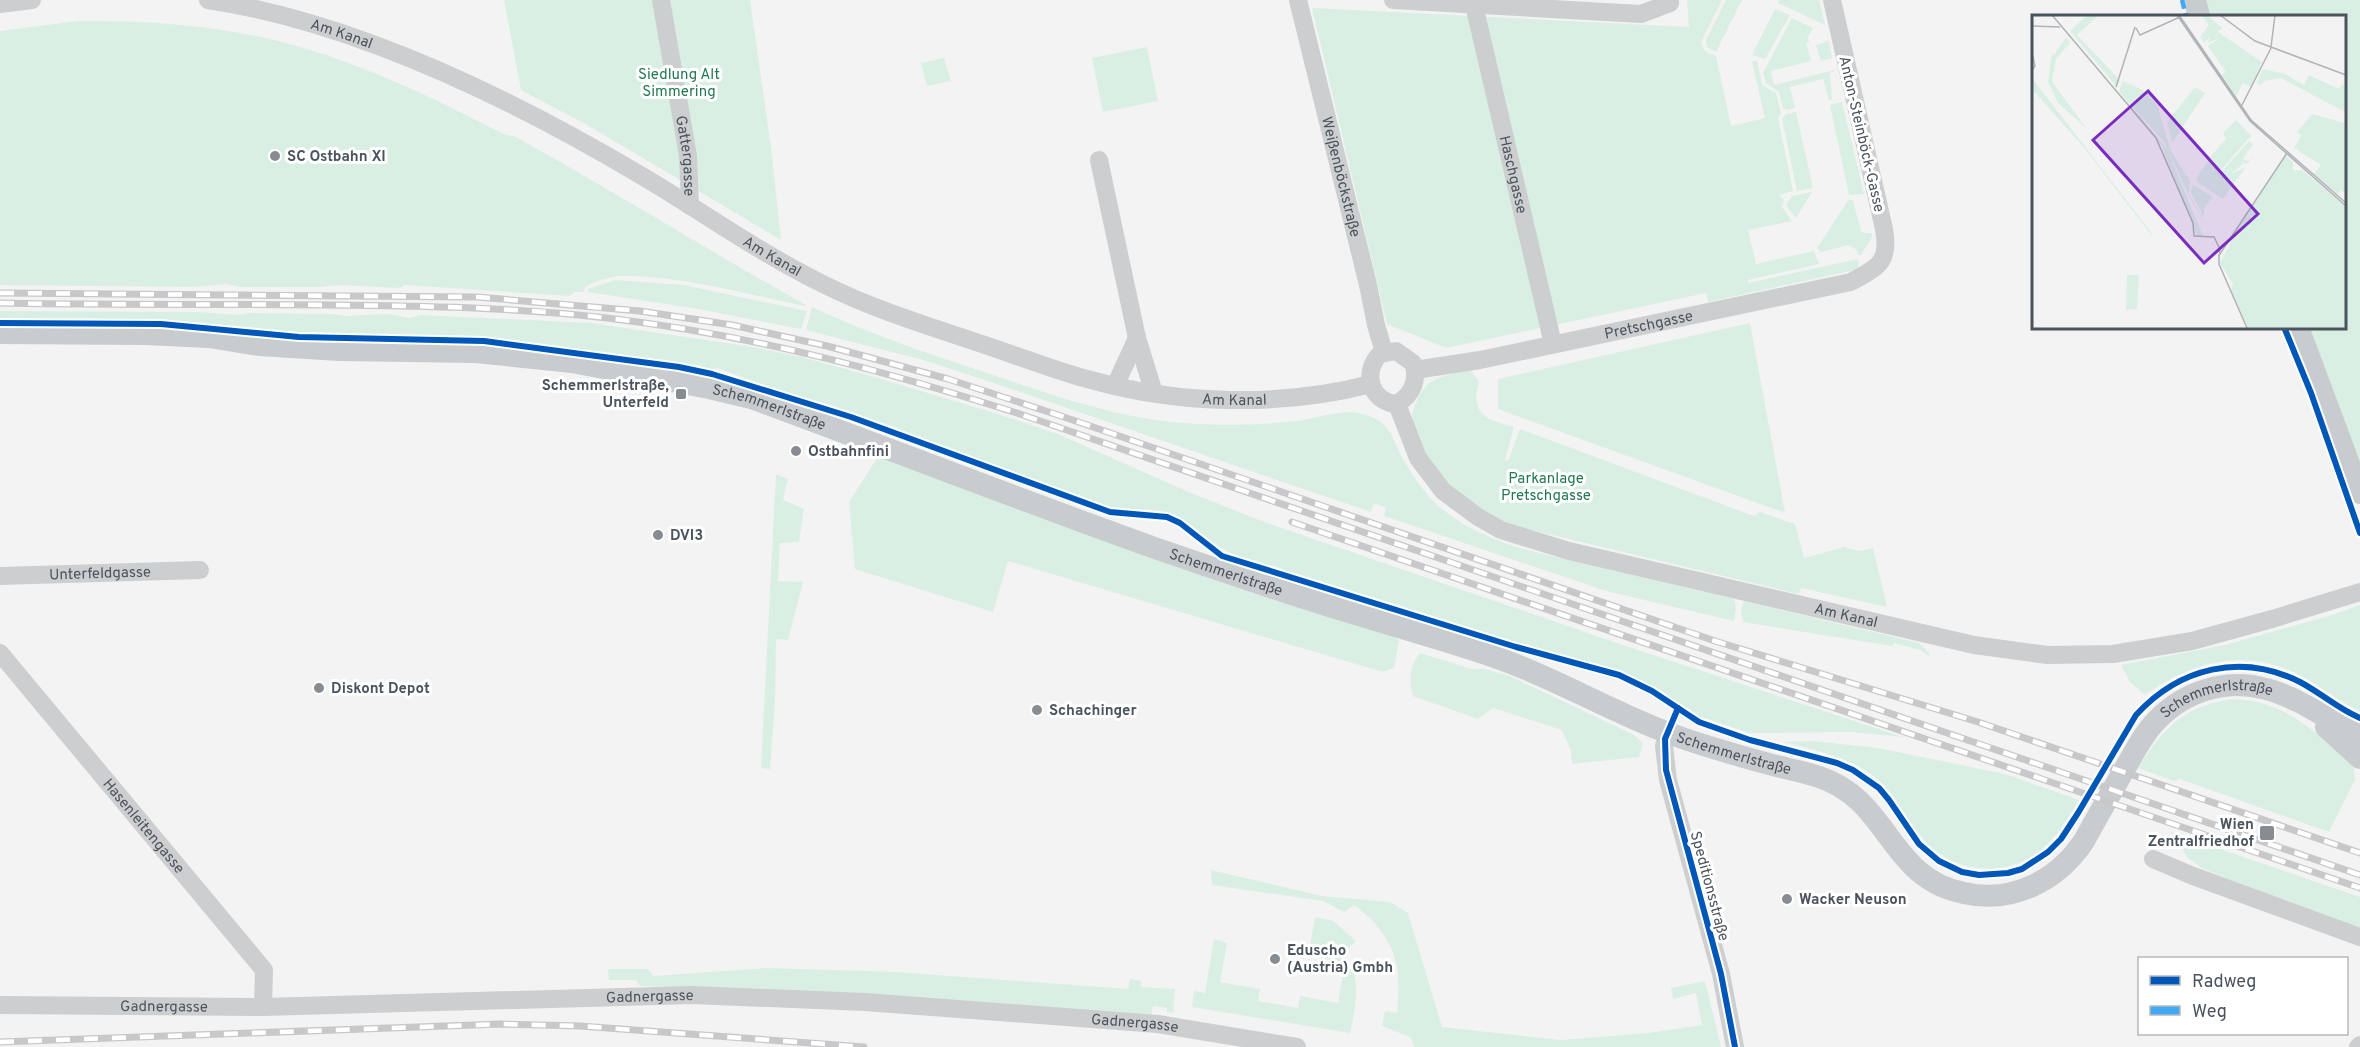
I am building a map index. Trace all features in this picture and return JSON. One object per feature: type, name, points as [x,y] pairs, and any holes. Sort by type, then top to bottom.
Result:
[{"type":"main road","points":[[2196,0],[2199,15]]},
{"type":"main road","points":[[2298,328],[2360,493]]},
{"type":"main road","name":"Schemmerlstraße","points":[[0,333],[166,335],[209,337],[259,345],[327,349],[476,352],[572,362],[752,398],[1153,547],[1325,605],[1513,664],[1668,733],[1830,781],[1862,803],[1903,858],[1924,876],[1934,883],[1960,893],[1978,896],[1998,896],[2018,892],[2041,883],[2058,872],[2075,855],[2148,730],[2171,707],[2188,696],[2226,685],[2248,685],[2284,695],[2303,706]]},
{"type":"main road","points":[[2303,706],[2360,736]]},
{"type":"main road","points":[[2303,706],[2360,758]]},
{"type":"street","points":[[0,4],[32,0]]},
{"type":"street","name":"Am Kanal","points":[[208,0],[288,8],[388,51],[512,106],[609,157],[792,267],[858,300],[1048,367],[1115,386],[1200,398],[1276,398],[1335,393],[1371,384]]},
{"type":"street","name":"Gattergasse","points":[[661,0],[688,156],[690,206]]},
{"type":"street","name":"Weißenböckstraße","points":[[1298,0],[1384,352]]},
{"type":"street","points":[[1393,0],[1474,5],[1558,4],[1641,14],[1670,3]]},
{"type":"street","name":"Anton-Steinböck-Gasse","points":[[1832,0],[1887,244],[1886,254],[1879,266]]},
{"type":"street","name":"Haschgasse","points":[[1474,5],[1553,344]]},
{"type":"street","points":[[1099,160],[1137,338],[1154,393]]},
{"type":"street","name":"Pretschgasse","points":[[1415,370],[1480,360],[1851,282],[1879,266]]},
{"type":"street","points":[[1115,386],[1137,338]]},
{"type":"street","points":[[1396,351],[1404,355],[1413,363],[1415,370],[1415,382],[1411,390],[1396,404],[1384,401],[1374,392],[1370,372],[1376,358],[1384,352],[1396,351]]},
{"type":"street","name":"Am Kanal","points":[[1396,404],[1418,458],[1443,491],[1478,517],[1501,530],[1569,551],[1974,645],[2047,656],[2113,654],[2192,641],[2272,620],[2360,592]]},
{"type":"street","name":"Unterfeldgasse","points":[[0,576],[200,570]]},
{"type":"street","name":"Hasenleitengasse","points":[[0,653],[264,970],[263,1007]]},
{"type":"street","name":"Speditionsstraße","points":[[1668,733],[1664,746],[1668,780],[1721,974],[1736,1047]]},
{"type":"street","points":[[2153,859],[2360,938]]},
{"type":"street","name":"Gadnergasse","points":[[0,1005],[263,1007],[692,995],[865,1002],[1158,1024],[1297,1047]]},
{"type":"green space","name":"Siedlung Alt Simmering","points":[[504,0],[750,0],[771,147],[781,240],[589,126],[521,90]]},
{"type":"green space","points":[[1687,0],[1722,0],[1701,42],[1706,52],[1716,56],[1731,126],[1765,118],[1752,61],[1757,61],[1762,85],[1776,93],[1781,114],[1778,118],[1793,191],[1779,195],[1784,200],[1782,207],[1792,221],[1748,230],[1756,264],[1814,251],[1819,264],[1748,280],[1748,283],[1858,259],[1859,269],[1708,302],[1706,293],[1446,348],[1387,324],[1312,8],[1689,27]]},
{"type":"green space","points":[[1726,0],[1742,0],[1716,52],[1707,47],[1706,40]]},
{"type":"green space","points":[[1780,0],[1819,0],[1825,25],[1778,3]]},
{"type":"green space","points":[[2205,0],[2360,0],[2360,463],[2305,328],[2345,328],[2345,15],[2210,15]]},
{"type":"green space","points":[[1775,9],[1790,15],[1765,59],[1752,55]]},
{"type":"green space","points":[[1792,18],[1813,28],[1808,37],[1809,42],[1806,43],[1811,61],[1771,71],[1774,85],[1835,71],[1830,73],[1832,100],[1829,100],[1823,79],[1790,87],[1795,108],[1786,110],[1783,108],[1779,92],[1766,83],[1763,73]]},
{"type":"green space","name":"SC Ostbahn XI","points":[[78,21],[129,21],[231,31],[311,50],[368,70],[505,135],[514,136],[806,305],[696,283],[630,276],[601,280],[585,287],[584,292],[575,292],[569,296],[405,285],[400,288],[338,285],[239,287],[227,284],[194,287],[0,285],[0,31]]},
{"type":"green space","points":[[1829,41],[1832,58],[1821,61],[1816,45]]},
{"type":"green space","points":[[1147,47],[1158,101],[1103,112],[1092,58]]},
{"type":"green space","points":[[944,58],[951,81],[927,86],[921,63]]},
{"type":"green space","points":[[1842,102],[1864,194],[1849,195],[1830,105]]},
{"type":"green space","points":[[1796,112],[1813,188],[1797,191],[1782,119],[1786,114]]},
{"type":"green space","points":[[1812,192],[1796,218],[1786,206],[1792,196]]},
{"type":"green space","points":[[1849,199],[1853,201],[1861,231],[1872,233],[1872,237],[1861,255],[1858,255],[1857,250],[1849,245],[1821,252],[1817,248]]},
{"type":"green space","points":[[615,280],[684,285],[807,311],[801,329],[698,309],[588,292],[588,289]]},
{"type":"green space","points":[[812,307],[878,335],[945,359],[1061,397],[1133,416],[1183,423],[1240,425],[1296,421],[1347,412],[1363,414],[1386,427],[1402,458],[1432,500],[1454,518],[1478,532],[1531,551],[1734,599],[1736,608],[1734,621],[1606,591],[1384,516],[1386,508],[1374,503],[1371,512],[923,360],[806,330]]},
{"type":"green space","points":[[0,311],[199,312],[238,315],[248,313],[347,316],[388,314],[410,318],[421,315],[591,323],[753,347],[801,357],[868,375],[1058,434],[1191,493],[1267,523],[1623,645],[1903,737],[1851,732],[1749,733],[1699,716],[1656,688],[1615,669],[1494,636],[1233,554],[1171,514],[1154,510],[1108,508],[880,422],[828,408],[717,368],[711,371],[578,349],[482,339],[303,334],[180,322],[0,320]]},
{"type":"green space","points":[[1750,323],[1785,513],[1498,409],[1498,379]]},
{"type":"green space","name":"Parkanlage Pretschgasse","points":[[1469,369],[1479,381],[1476,396],[1477,404],[1483,415],[1514,427],[1505,460],[1508,461],[1520,429],[1754,516],[1760,512],[1795,524],[1804,558],[1844,547],[1859,551],[1873,548],[1887,607],[1801,588],[1799,594],[1527,529],[1494,518],[1455,493],[1427,457],[1413,427],[1412,414],[1419,395],[1428,384],[1438,378]]},
{"type":"green space","points":[[879,455],[1393,634],[1399,641],[1394,668],[1383,672],[1008,561],[993,612],[855,569],[849,502]]},
{"type":"green space","points":[[776,474],[788,479],[783,500],[804,509],[799,542],[780,543],[778,581],[803,582],[788,640],[776,639],[775,703],[770,769],[761,768]]},
{"type":"green space","points":[[1744,601],[1919,643],[1930,657],[1920,650],[1894,643],[1892,646],[1743,622],[1741,610]]},
{"type":"green space","points":[[2360,605],[2360,711],[2305,678],[2284,668],[2263,662],[2222,661],[2203,666],[2183,673],[2145,695],[2130,682],[2121,665],[2225,645]]},
{"type":"green space","points":[[1420,653],[1472,669],[1485,669],[1512,677],[1634,735],[1643,743],[1639,757],[1572,764],[1571,751],[1562,730],[1493,708],[1478,719],[1413,696],[1411,673]]},
{"type":"green space","points":[[2235,699],[2253,701],[2285,712],[2299,720],[2353,763],[2355,780],[2329,832],[2180,779],[2174,781],[2138,768],[2167,730],[2189,712],[2203,706]]},
{"type":"green space","points":[[1814,741],[1878,748],[2005,774],[2079,800],[2052,840],[2026,860],[1996,868],[1965,866],[1950,860],[1924,840],[1886,787],[1869,773],[1838,757],[1783,742]]},
{"type":"green space","points":[[2171,832],[2360,897],[2360,931],[2203,869],[2188,858]]},
{"type":"green space","points":[[1211,870],[1322,896],[1390,902],[1408,913],[1442,1027],[1561,1040],[1648,1033],[1702,1025],[1696,993],[1673,999],[1671,988],[1705,981],[1721,1047],[1414,1047],[1410,1037],[1382,1026],[1385,1011],[1397,1013],[1398,975],[1394,954],[1384,935],[1362,911],[1354,905],[1344,912],[1323,901],[1212,885]]},
{"type":"green space","points":[[1315,917],[1333,921],[1356,941],[1343,953],[1356,981],[1356,1002],[1350,1033],[1192,1007],[1194,991],[1205,993],[1214,939],[1227,943],[1220,982],[1260,989],[1258,1001],[1298,1008],[1300,996],[1338,1003],[1345,962],[1308,956]]},
{"type":"green space","points":[[766,968],[896,972],[1128,989],[1130,979],[1141,981],[1141,987],[1175,989],[1173,1013],[1167,1012],[1167,1008],[1153,1006],[1151,1017],[890,996],[640,986],[636,980],[609,980],[608,969],[648,969],[653,976]]},
{"type":"railway","points":[[0,293],[477,297],[640,311],[732,325],[827,346],[948,379],[1061,416],[1715,641],[1978,722],[2360,853]]},
{"type":"railway","points":[[0,303],[397,306],[537,311],[661,325],[816,356],[918,383],[1020,414],[2360,875]]},
{"type":"railway","points":[[1292,522],[2360,888]]},
{"type":"railway","points":[[0,1042],[501,1024],[580,1026],[864,1047]]},
{"type":"marked path","points":[[2182,0],[2186,15]]},
{"type":"cycle path","points":[[0,323],[161,324],[299,337],[484,341],[679,367],[712,374],[851,417],[1110,512],[1167,517],[1180,523],[1222,556],[1516,647],[1619,675],[1652,691],[1699,722],[1750,740],[1837,763],[1853,770],[1879,788],[1919,844],[1939,861],[1962,872],[1979,875],[2008,873],[2022,869],[2048,852],[2061,839],[2078,813],[2136,715],[2171,686],[2191,676],[2234,667],[2256,668],[2278,673],[2300,682],[2360,718]]},
{"type":"cycle path","points":[[2284,328],[2311,393],[2360,533]]},
{"type":"cycle path","points":[[1678,708],[1665,739],[1666,770],[1721,974],[1735,1047]]},
{"type":"place","name":"SC Ostbahn XI","points":[[275,156]]},
{"type":"place","name":"Schemmerlstraße, Unterfeld","points":[[681,394]]},
{"type":"place","name":"Ostbahnfini","points":[[796,451]]},
{"type":"place","name":"DVI3","points":[[658,535]]},
{"type":"place","name":"Diskont Depot","points":[[319,688]]},
{"type":"place","name":"Schachinger","points":[[1037,710]]},
{"type":"place","name":"Wien Zentralfriedhof","points":[[2267,833]]},
{"type":"place","name":"Wacker Neuson","points":[[1787,899]]},
{"type":"place","name":"Eduscho (Austria) Gmbh","points":[[1275,959]]}]
